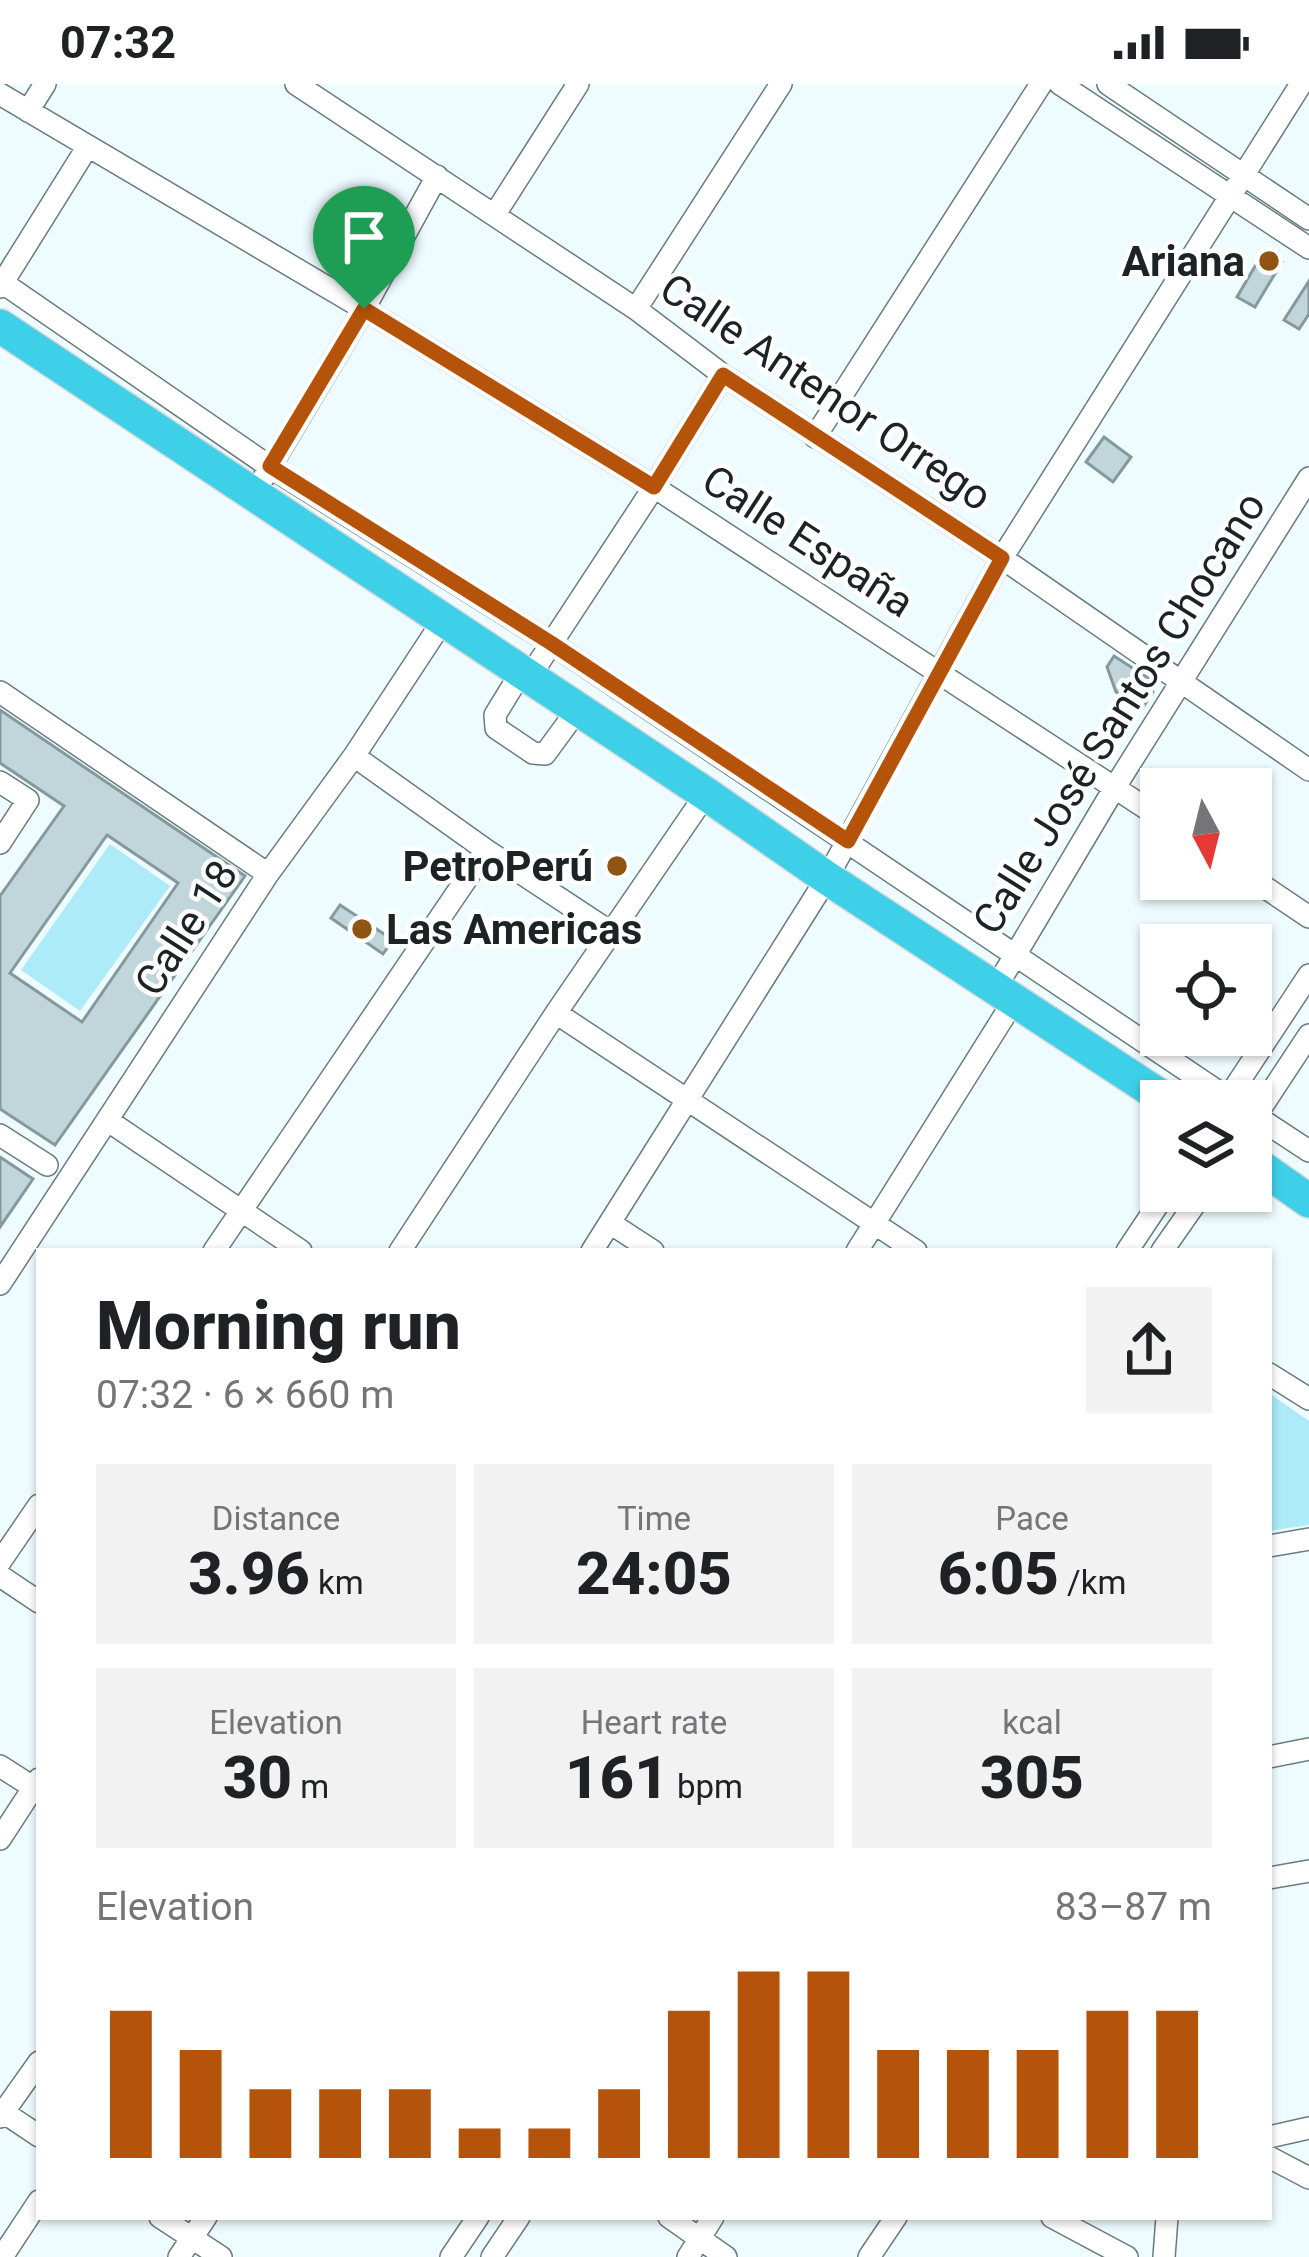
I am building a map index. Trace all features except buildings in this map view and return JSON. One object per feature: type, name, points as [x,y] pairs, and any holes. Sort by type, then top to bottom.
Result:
[{"type":"highway","points":[[0,326],[262,480],[445,620],[1140,1083]]},
{"type":"highway","points":[[1272,1175],[1309,1201]]},
{"type":"street","points":[[28,111],[45,84]]},
{"type":"street","name":"Calle Antenor Orrego","points":[[296,84],[636,309],[723,375],[1002,558],[1309,770]]},
{"type":"street","points":[[495,214],[578,84]]},
{"type":"street","points":[[636,309],[782,84]]},
{"type":"street","points":[[815,437],[1041,84]]},
{"type":"street","points":[[1060,84],[1309,248]]},
{"type":"street","points":[[1108,84],[1309,219]]},
{"type":"street","points":[[594,1248],[827,878],[1002,558],[1301,84]]},
{"type":"street","name":"Calle España","points":[[0,94],[654,487],[1140,804]]},
{"type":"street","points":[[88,146],[1,284],[262,480],[551,643],[1200,1080]]},
{"type":"street","points":[[262,480],[436,176]]},
{"type":"street","points":[[578,709],[545,754],[533,753],[496,728],[495,715],[551,643],[723,375]]},
{"type":"street","name":"Calle José Santos Chocano","points":[[859,1248],[1004,995],[1016,954],[1309,478]]},
{"type":"street","name":"Calle 18","points":[[0,1284],[268,874],[445,620]]},
{"type":"street","points":[[0,692],[268,874]]},
{"type":"street","points":[[354,756],[612,933]]},
{"type":"street","points":[[0,782],[28,800],[0,843]]},
{"type":"street","points":[[402,1248],[706,794]]},
{"type":"street","points":[[216,1248],[487,850]]},
{"type":"street","points":[[1272,892],[1309,917]]},
{"type":"street","points":[[1242,1080],[1309,975]]},
{"type":"street","points":[[556,1013],[911,1248]]},
{"type":"street","points":[[1272,1089],[1309,1035]]},
{"type":"street","points":[[107,1120],[297,1248]]},
{"type":"street","points":[[1272,1129],[1309,1151]]},
{"type":"street","points":[[0,1135],[47,1165]]},
{"type":"street","points":[[1129,1248],[1153,1212]]},
{"type":"street","points":[[1164,1248],[1189,1212]]},
{"type":"street","points":[[610,1223],[648,1248]]},
{"type":"street","points":[[1272,1376],[1309,1399]]},
{"type":"street","points":[[0,1562],[36,1509]]},
{"type":"street","points":[[1272,1545],[1309,1539]]},
{"type":"street","points":[[0,1576],[36,1600]]},
{"type":"street","points":[[1272,1756],[1309,1749]]},
{"type":"street","points":[[0,1766],[36,1785]]},
{"type":"street","points":[[0,1839],[36,1787]]},
{"type":"street","points":[[1272,1877],[1309,1870]]},
{"type":"street","points":[[36,2066],[1,2113],[36,2134]]},
{"type":"street","points":[[1272,2136],[1309,2128]]},
{"type":"street","points":[[1272,2158],[1309,2178]]},
{"type":"street","points":[[2,2257],[36,2206]]},
{"type":"street","points":[[162,2220],[185,2247],[220,2257]]},
{"type":"street","points":[[185,2247],[204,2220]]},
{"type":"street","points":[[451,2257],[476,2220]]},
{"type":"street","points":[[492,2257],[517,2220]]},
{"type":"street","points":[[671,2220],[694,2248],[726,2257]]},
{"type":"street","points":[[694,2248],[710,2220]]},
{"type":"street","points":[[869,2257],[894,2220]]},
{"type":"street","points":[[1058,2220],[1127,2257]]},
{"type":"street","points":[[1164,2257],[1167,2220]]},
{"type":"shaded area","points":[[110,844],[170,886],[80,1011],[21,970]]},
{"type":"shaded area","points":[[1272,1395],[1309,1421],[1309,1525],[1272,1531]]},
{"type":"place","name":"Ariana","points":[[1269,261]]},
{"type":"place","name":"PetroPerú","points":[[617,866]]},
{"type":"place","name":"Las Americas","points":[[362,929]]},
{"type":"route","points":[[364,309],[654,487],[723,375],[1002,558],[848,841],[551,643],[270,466],[364,309]]}]
